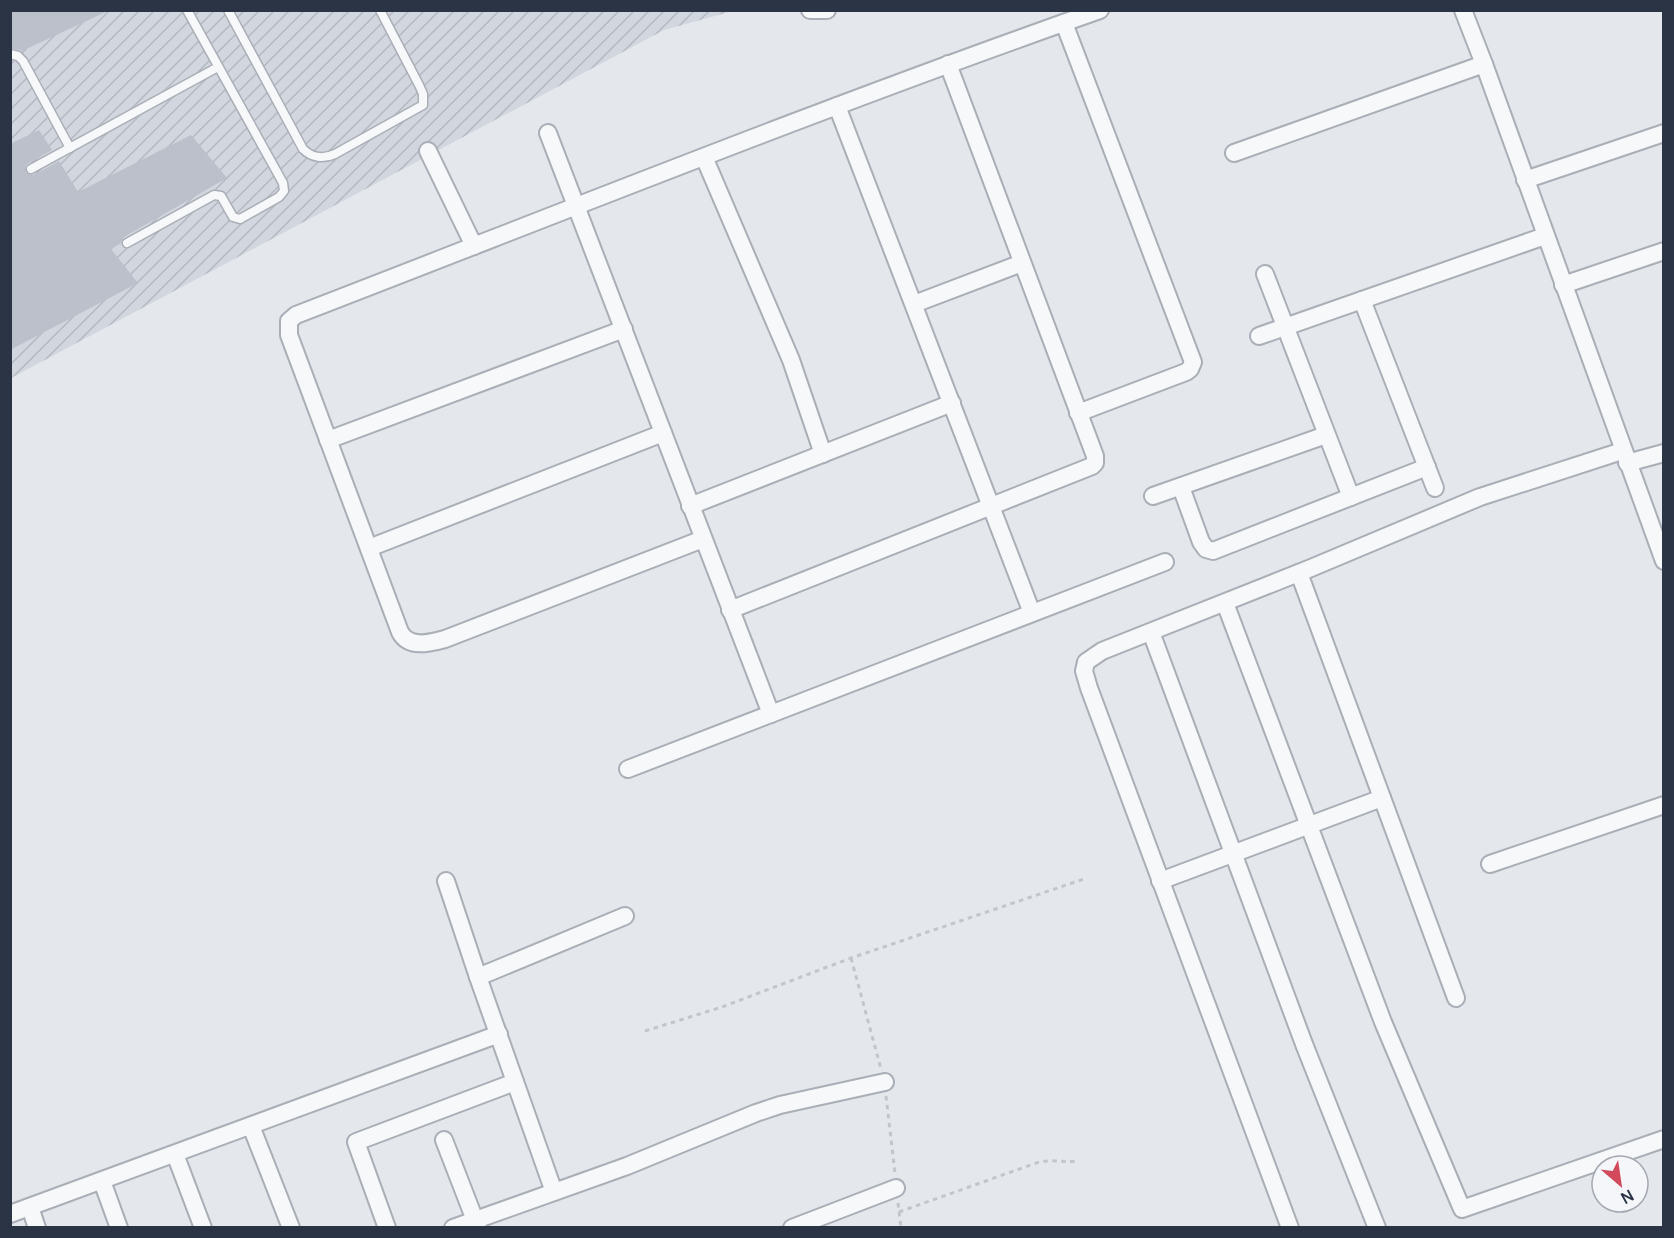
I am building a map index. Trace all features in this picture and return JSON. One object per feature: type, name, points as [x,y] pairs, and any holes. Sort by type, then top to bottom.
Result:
[{"type":"street","points":[[810,10],[827,10]]},
{"type":"street","points":[[703,540],[455,635],[429,643],[413,643],[403,637],[289,335],[289,321],[296,315],[704,157],[948,64],[1100,10]]},
{"type":"street","points":[[1462,10],[1484,64],[1663,560]]},
{"type":"street","points":[[1064,23],[1193,362],[1190,369],[1180,375],[1078,413]]},
{"type":"street","points":[[730,610],[1094,465],[1095,456],[948,64]]},
{"type":"street","points":[[1234,153],[1484,64]]},
{"type":"street","points":[[837,106],[1032,613]]},
{"type":"street","points":[[548,133],[771,714]]},
{"type":"street","points":[[1525,180],[1664,133]]},
{"type":"street","points":[[428,151],[474,246]]},
{"type":"street","points":[[704,157],[791,360],[823,454]]},
{"type":"street","points":[[1259,336],[1545,236]]},
{"type":"street","points":[[1563,285],[1664,251]]},
{"type":"street","points":[[914,304],[1022,263]]},
{"type":"street","points":[[1265,274],[1351,497]]},
{"type":"street","points":[[1362,300],[1435,488]]},
{"type":"street","points":[[328,440],[624,329]]},
{"type":"street","points":[[690,506],[952,404]]},
{"type":"street","points":[[369,548],[663,433]]},
{"type":"street","points":[[1153,496],[1326,435]]},
{"type":"street","points":[[1290,1227],[1084,671],[1086,662],[1091,657],[1299,573],[1480,496],[1625,457],[1664,453]]},
{"type":"street","points":[[1180,487],[1201,542],[1206,549],[1213,551],[1427,467]]},
{"type":"street","points":[[628,769],[1165,562]]},
{"type":"street","points":[[1299,573],[1456,998]]},
{"type":"street","points":[[1225,603],[1383,1022],[1462,1209],[1664,1139]]},
{"type":"street","points":[[1151,632],[1304,1044],[1377,1227]]},
{"type":"street","points":[[1160,881],[1382,798]]},
{"type":"street","points":[[1490,864],[1664,805]]},
{"type":"street","points":[[446,881],[554,1192]]},
{"type":"street","points":[[478,977],[625,916]]},
{"type":"street","points":[[10,1214],[498,1034]]},
{"type":"street","points":[[387,1227],[356,1142],[515,1082]]},
{"type":"street","points":[[453,1227],[476,1224],[772,1108],[885,1082]]},
{"type":"street","points":[[251,1126],[291,1227]]},
{"type":"street","points":[[444,1140],[476,1224]]},
{"type":"street","points":[[176,1154],[203,1227]]},
{"type":"street","points":[[102,1181],[119,1227]]},
{"type":"street","points":[[792,1227],[896,1188]]},
{"type":"street","points":[[30,1207],[38,1227]]},
{"type":"lane","points":[[127,243],[214,195],[220,196],[231,214],[240,219],[283,194],[283,183],[187,10]]},
{"type":"lane","points":[[228,10],[303,149],[308,153],[324,157],[335,154],[423,105],[423,94],[419,85],[380,10]]},
{"type":"lane","points":[[10,54],[18,56],[23,61],[70,148]]},
{"type":"lane","points":[[31,169],[218,67]]},
{"type":"path","points":[[645,1031],[722,1007],[851,958],[1084,879]]},
{"type":"path","points":[[899,1212],[1039,1162],[1055,1159],[1068,1162],[1077,1161]]},
{"type":"shaded area","points":[[11,11],[733,11],[664,30],[11,378]]},
{"type":"building","points":[[10,10],[110,10],[22,51],[10,48]]},
{"type":"building","points":[[39,130],[52,150],[27,164],[26,173],[34,175],[59,161],[78,192],[191,135],[227,178],[124,237],[121,243],[111,249],[138,283],[10,350],[10,144]]}]
